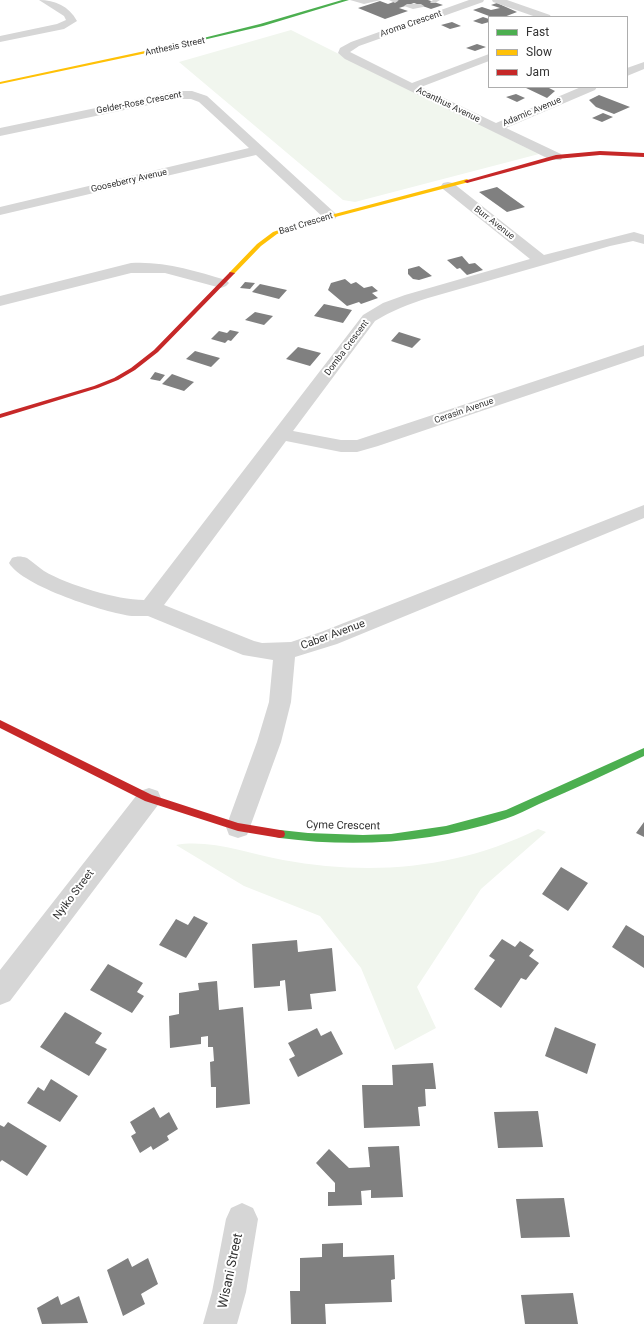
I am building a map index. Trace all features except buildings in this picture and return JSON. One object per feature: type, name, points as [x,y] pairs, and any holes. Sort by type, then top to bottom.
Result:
[{"type":"street","points":[[0,39],[60,27],[68,24],[72,20],[71,17],[44,0]]},
{"type":"street","name":"Anthesis Street","points":[[0,83],[208,40],[280,21],[347,0]]},
{"type":"street","name":"Aroma Crescent","points":[[344,50],[355,44],[479,0]]},
{"type":"street","points":[[498,0],[543,16]]},
{"type":"street","points":[[272,12],[300,4]]},
{"type":"street","name":"Anthesis Street","points":[[112,50],[193,33],[252,18]]},
{"type":"street","name":"Acanthus Avenue","points":[[344,50],[344,53],[349,57],[556,157]]},
{"type":"street","points":[[411,87],[488,57]]},
{"type":"street","points":[[628,72],[644,65]]},
{"type":"street","name":"Adamic Avenue","points":[[495,128],[589,88]]},
{"type":"street","name":"Gelder-Rose Crescent","points":[[0,132],[184,94],[192,95],[203,99],[330,216]]},
{"type":"street","name":"Gooseberry Avenue","points":[[0,212],[259,150]]},
{"type":"street","name":"Bast Crescent","points":[[0,416],[96,387],[116,379],[133,369],[156,351],[266,238],[275,233],[330,216],[556,157],[609,152],[644,155]]},
{"type":"street","name":"Burr Avenue","points":[[448,186],[541,260]]},
{"type":"street","name":"Domba Crescent","points":[[150,608],[369,318],[378,312],[402,301],[541,260],[626,237],[634,236],[644,240]]},
{"type":"street","points":[[0,301],[130,268],[144,266],[161,267],[222,283]]},
{"type":"street","name":"Cerasin Avenue","points":[[281,434],[341,446],[357,446],[644,350]]},
{"type":"street","name":"Caber Avenue","points":[[19,563],[43,579],[108,603],[132,608],[150,608],[251,649],[266,653],[285,652],[329,638],[644,511]]},
{"type":"street","points":[[238,826],[270,742],[280,702],[285,652]]},
{"type":"street","name":"Cyme Crescent","points":[[0,724],[149,798],[238,826],[312,839],[374,840],[428,834],[502,816],[567,789],[644,752]]},
{"type":"street","name":"Nyiko Street","points":[[0,992],[149,798]]},
{"type":"street","name":"Wisani Street","points":[[220,1324],[229,1292],[242,1219]]},
{"type":"lane","points":[[354,0],[364,2],[378,0]]},
{"type":"lane","points":[[407,6],[413,8],[421,6]]},
{"type":"shaded area","points":[[291,30],[539,154],[355,202],[343,200],[179,62]]},
{"type":"shaded area","points":[[538,829],[546,832],[481,889],[417,987],[436,1028],[395,1050],[361,968],[320,916],[244,886],[176,845],[203,844],[316,865],[349,868],[381,868],[414,866],[445,861],[477,853]]},
{"type":"traffic: fast","points":[[173,46],[261,25],[347,0]]},
{"type":"traffic: fast","points":[[280,834],[308,838],[363,840],[419,835],[474,824],[509,813],[644,752]]},
{"type":"traffic: slow","points":[[0,83],[173,46]]},
{"type":"traffic: slow","points":[[232,273],[259,245],[275,233],[295,226],[467,181]]},
{"type":"traffic: jam","points":[[467,181],[556,157],[600,153],[644,155]]},
{"type":"traffic: jam","points":[[0,416],[96,387],[116,379],[133,369],[156,351],[232,273]]},
{"type":"traffic: jam","points":[[0,724],[149,798],[238,827],[280,834]]}]
